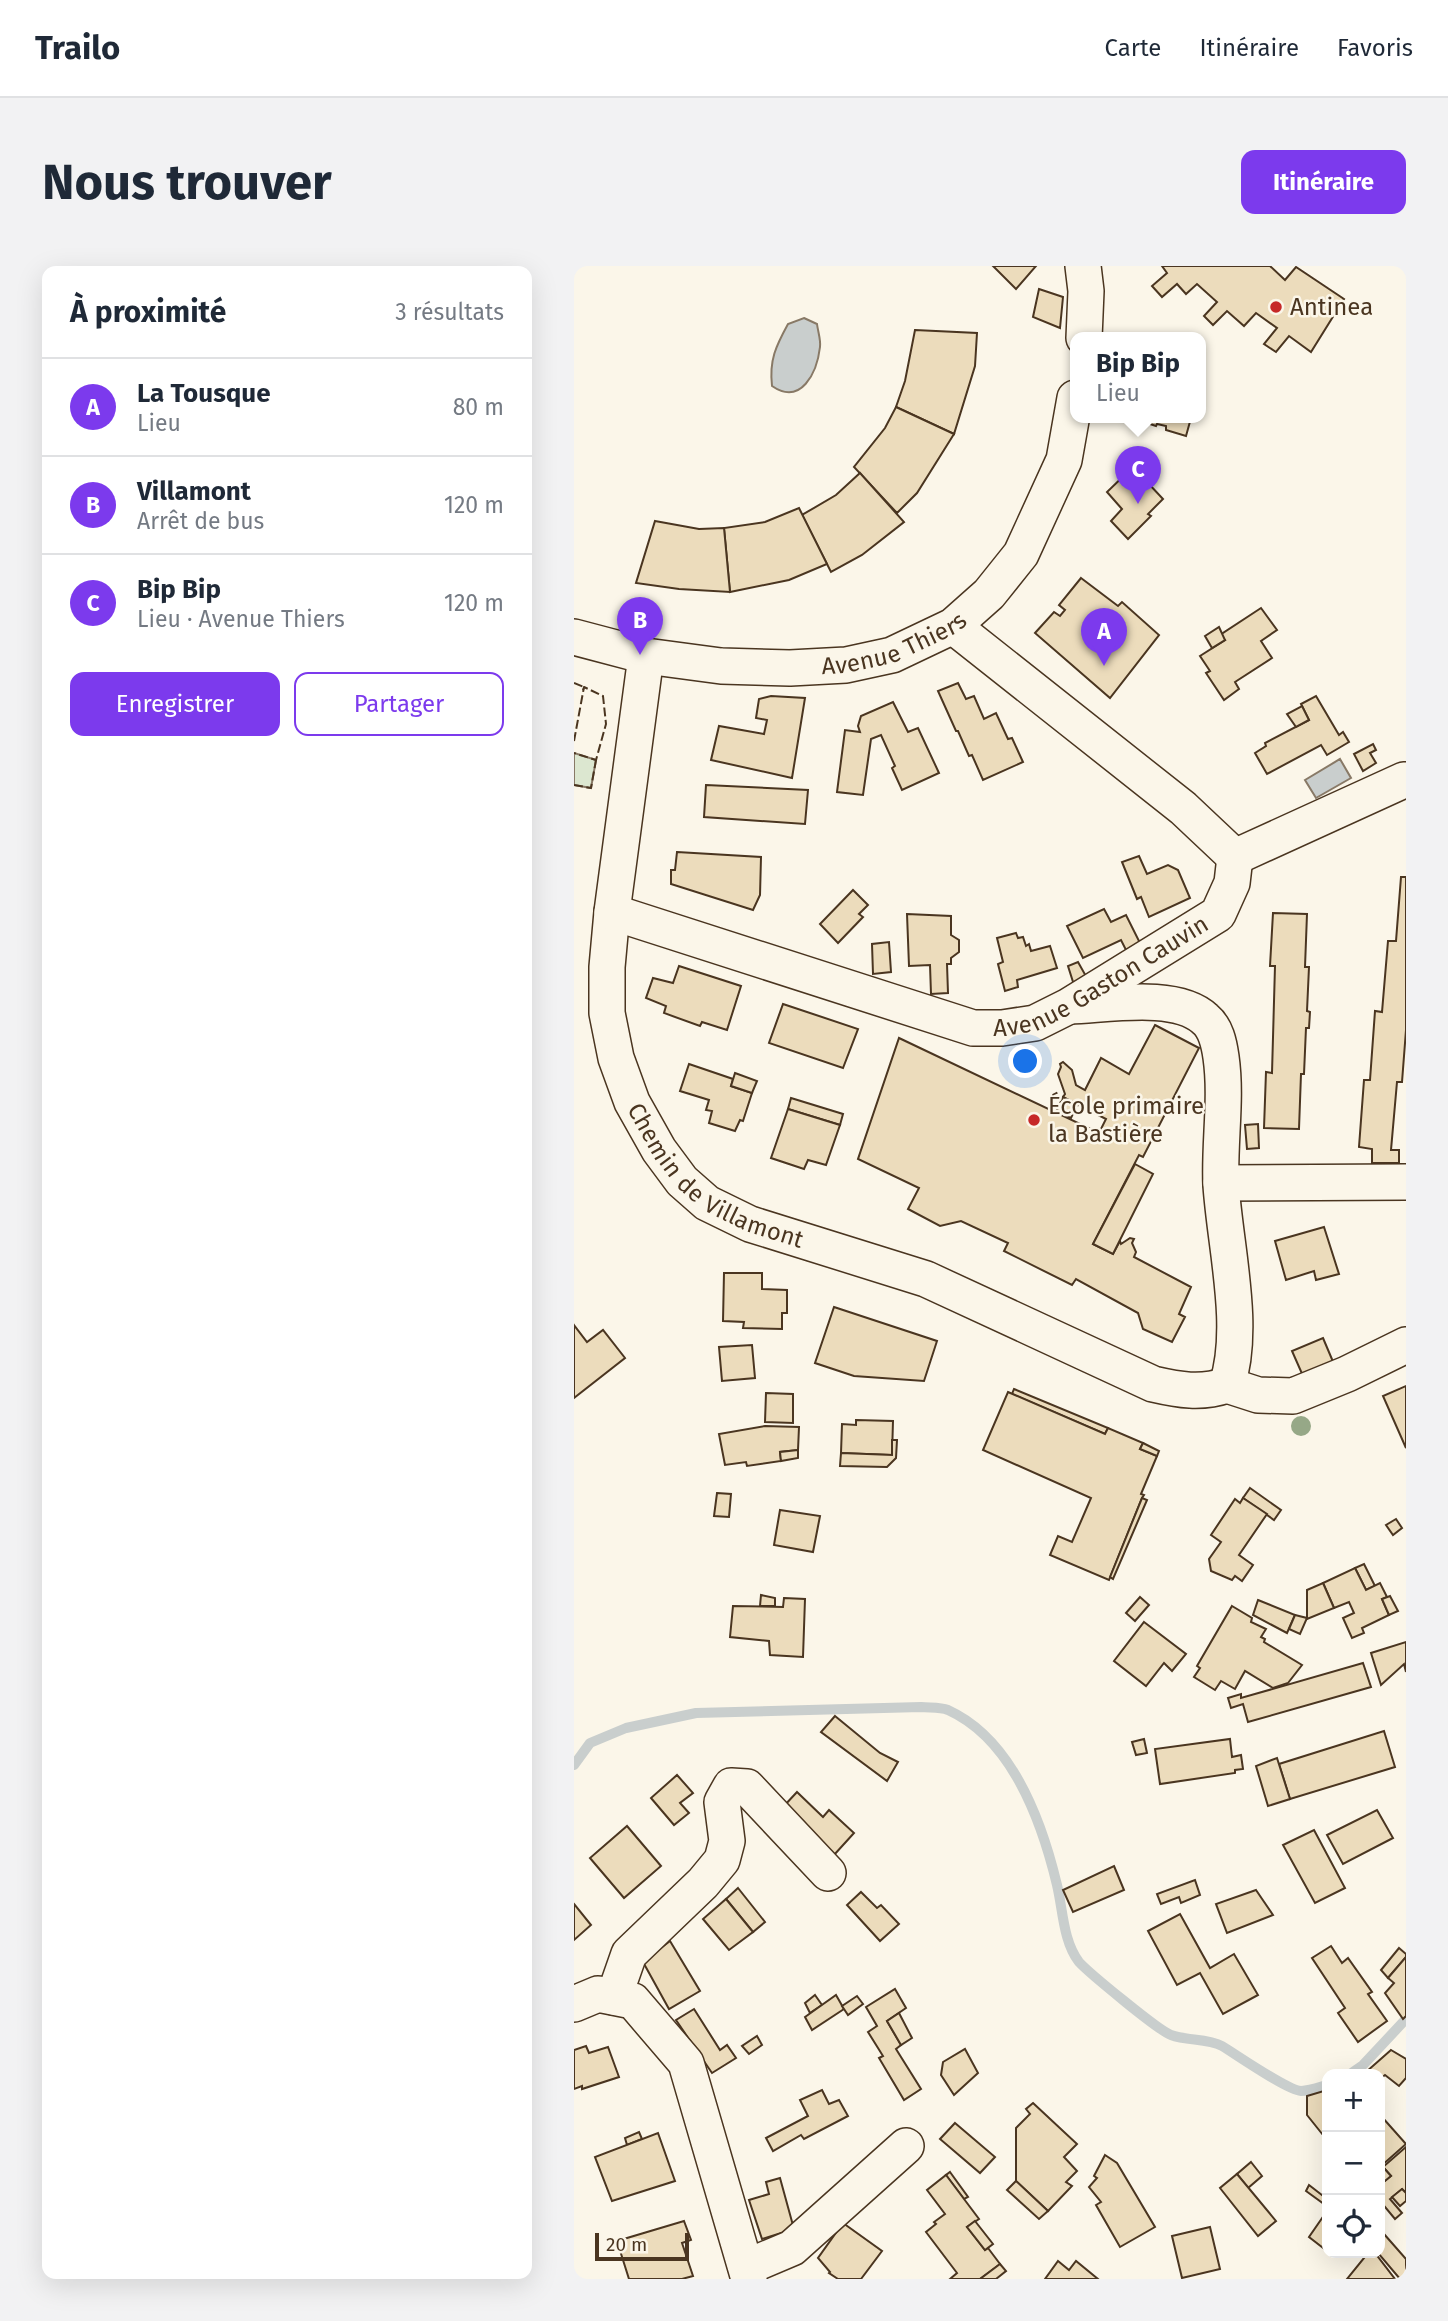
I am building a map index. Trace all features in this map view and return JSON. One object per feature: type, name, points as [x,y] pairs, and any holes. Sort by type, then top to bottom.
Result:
[{"type":"street","points":[[1083,266],[1086,291],[1084,332]]},
{"type":"street","name":"Avenue Thiers","points":[[574,638],[646,656],[721,666],[790,668],[846,665],[892,655],[953,626],[989,594],[1021,554],[1064,460],[1071,423]]},
{"type":"street","points":[[953,626],[1183,808],[1235,858],[1404,780]]},
{"type":"street","name":"Chemin de Villamont","points":[[646,656],[612,912],[607,967],[607,1013],[616,1058],[632,1102],[659,1150],[682,1181],[706,1203],[750,1224],[926,1279],[1153,1384],[1183,1391],[1210,1391],[1227,1385]]},
{"type":"street","name":"Avenue Gaston Cauvin","points":[[612,912],[973,1028],[1002,1028],[1035,1023],[1069,1006],[1218,914],[1232,883],[1235,858]]},
{"type":"street","points":[[1069,1006],[1164,1003],[1189,1009],[1206,1019],[1217,1035],[1221,1060],[1221,1183],[1235,1329],[1234,1354],[1227,1385],[1258,1395],[1293,1396],[1347,1374],[1406,1345]]},
{"type":"street","points":[[1221,1183],[1406,1182]]},
{"type":"street","points":[[614,1997],[629,1954],[703,1883],[722,1860],[727,1841],[722,1802],[731,1786],[747,1787],[828,1873]]},
{"type":"street","points":[[574,2004],[598,1994],[633,2001],[686,2063],[748,2273],[792,2248],[906,2146]]},
{"type":"green space","points":[[574,753],[596,760],[591,788],[574,785]]},
{"type":"shaded area","points":[[804,318],[817,324],[820,347],[815,367],[806,384],[791,392],[782,391],[772,386],[774,354],[788,324]]},
{"type":"shaded area","points":[[1340,759],[1351,778],[1316,798],[1305,780]]},
{"type":"building","points":[[993,266],[1036,266],[1016,289]]},
{"type":"building","name":"Antinea","points":[[1162,266],[1270,266],[1285,280],[1296,267],[1344,299],[1311,352],[1289,336],[1276,352],[1264,344],[1277,328],[1256,313],[1244,326],[1227,311],[1213,325],[1204,316],[1217,302],[1197,284],[1186,294],[1177,284],[1162,297],[1152,286],[1167,273]]},
{"type":"building","points":[[1039,289],[1063,297],[1060,328],[1033,317]]},
{"type":"building","points":[[915,330],[977,333],[975,366],[954,434],[896,407],[905,381]]},
{"type":"building","points":[[896,407],[954,434],[917,493],[897,513],[854,467],[885,428]]},
{"type":"building","points":[[1147,423],[1190,423],[1186,436],[1166,430],[1166,426]]},
{"type":"building","points":[[1133,467],[1163,499],[1148,514],[1151,516],[1128,539],[1111,521],[1122,509],[1107,492]]},
{"type":"building","points":[[860,473],[904,522],[862,555],[831,572],[802,515],[836,495]]},
{"type":"building","points":[[799,508],[827,564],[789,580],[730,592],[724,528],[765,522]]},
{"type":"building","points":[[655,521],[699,529],[724,528],[730,592],[636,583]]},
{"type":"building","points":[[1081,578],[1118,606],[1122,602],[1159,635],[1110,698],[1035,633],[1054,612],[1060,616],[1065,610],[1059,605]]},
{"type":"building","points":[[1261,608],[1277,630],[1261,641],[1272,658],[1235,682],[1239,689],[1224,700],[1206,673],[1210,671],[1200,656],[1225,640],[1220,635]]},
{"type":"building","points":[[1219,627],[1225,640],[1212,648],[1205,636]]},
{"type":"building","points":[[958,683],[966,699],[974,696],[984,719],[996,713],[1023,762],[983,780],[938,691]]},
{"type":"building","points":[[771,696],[805,698],[792,778],[711,760],[719,726],[764,734],[767,720],[756,718],[759,699]]},
{"type":"building","points":[[1316,696],[1339,735],[1343,732],[1349,742],[1327,755],[1321,745],[1267,774],[1255,753],[1266,746],[1265,743],[1309,720],[1301,704]]},
{"type":"building","points":[[893,702],[908,732],[918,728],[939,773],[902,790],[881,735],[871,739],[863,795],[837,792],[845,730],[860,732],[858,726],[861,716]]},
{"type":"building","points":[[1302,706],[1309,720],[1296,727],[1287,714]]},
{"type":"building","points":[[1373,744],[1376,750],[1370,753],[1376,763],[1363,771],[1354,754]]},
{"type":"building","points":[[706,785],[808,790],[805,824],[704,817]]},
{"type":"building","points":[[677,852],[761,857],[760,895],[753,910],[671,884],[671,870],[675,870]]},
{"type":"building","points":[[1139,856],[1147,874],[1168,865],[1178,870],[1190,898],[1149,917],[1141,897],[1137,899],[1122,862]]},
{"type":"building","points":[[1401,877],[1406,877],[1406,1030],[1402,1082],[1397,1082],[1391,1150],[1399,1150],[1399,1163],[1372,1163],[1372,1149],[1359,1147],[1364,1080],[1370,1080],[1375,1011],[1382,1012],[1388,941],[1396,941]]},
{"type":"building","points":[[853,890],[868,905],[859,914],[863,917],[838,943],[820,924]]},
{"type":"building","points":[[1104,909],[1111,922],[1126,915],[1143,949],[1129,956],[1121,940],[1083,958],[1067,926]]},
{"type":"building","points":[[1273,913],[1307,914],[1305,967],[1309,967],[1307,1011],[1310,1012],[1309,1028],[1306,1028],[1304,1074],[1301,1074],[1299,1129],[1264,1128],[1266,1072],[1272,1073],[1275,966],[1270,966]]},
{"type":"building","points":[[907,914],[951,916],[951,935],[959,940],[959,952],[951,958],[951,964],[947,964],[948,993],[931,994],[930,965],[909,966]]},
{"type":"building","points":[[1016,933],[1018,938],[1023,937],[1026,946],[1029,944],[1031,951],[1050,946],[1057,968],[1017,980],[1018,987],[1005,991],[998,964],[1003,962],[997,938]]},
{"type":"building","points":[[889,942],[891,972],[873,974],[872,944]]},
{"type":"building","points":[[1078,962],[1087,978],[1074,985],[1068,966]]},
{"type":"building","points":[[679,966],[741,986],[727,1030],[702,1022],[700,1026],[664,1013],[666,1006],[646,998],[653,978],[673,983]]},
{"type":"building","points":[[783,1004],[858,1029],[843,1068],[769,1043]]},
{"type":"building","points":[[1155,1025],[1199,1048],[1143,1157],[1139,1155],[1093,1244],[1113,1254],[1120,1241],[1121,1244],[1130,1238],[1134,1239],[1134,1257],[1191,1287],[1179,1314],[1185,1317],[1172,1342],[1143,1329],[1138,1313],[1076,1279],[1072,1285],[1004,1251],[1008,1243],[961,1221],[940,1226],[908,1209],[919,1188],[858,1159],[899,1038],[1099,1133],[1106,1119],[1063,1097],[1065,1094],[1058,1074],[1060,1064],[1063,1062],[1072,1070],[1076,1085],[1085,1090],[1101,1058],[1129,1074]]},
{"type":"building","points":[[689,1064],[733,1079],[731,1086],[752,1093],[743,1121],[740,1120],[735,1131],[709,1123],[712,1111],[706,1110],[709,1100],[680,1091]]},
{"type":"building","points":[[735,1073],[757,1081],[752,1093],[731,1086]]},
{"type":"building","points":[[1063,1097],[1077,1105],[1071,1118],[1056,1112]]},
{"type":"building","points":[[791,1098],[843,1114],[840,1125],[788,1109]]},
{"type":"building","points":[[788,1109],[840,1125],[826,1165],[808,1160],[804,1169],[771,1158]]},
{"type":"building","points":[[1258,1124],[1259,1148],[1247,1149],[1245,1125]]},
{"type":"building","points":[[1135,1164],[1153,1174],[1113,1254],[1093,1244]]},
{"type":"building","points":[[1324,1227],[1339,1274],[1316,1280],[1314,1271],[1286,1280],[1275,1241]]},
{"type":"building","points":[[724,1273],[762,1273],[762,1289],[787,1290],[787,1313],[782,1313],[782,1329],[743,1328],[744,1322],[723,1321]]},
{"type":"building","points":[[834,1307],[937,1341],[924,1381],[854,1376],[815,1363]]},
{"type":"building","points":[[574,1325],[587,1342],[603,1330],[625,1358],[574,1398]]},
{"type":"building","points":[[1323,1338],[1334,1364],[1303,1376],[1292,1351]]},
{"type":"building","points":[[752,1345],[755,1378],[722,1381],[719,1347]]},
{"type":"building","points":[[1406,1386],[1406,1448],[1383,1396]]},
{"type":"building","points":[[1014,1389],[1108,1428],[1105,1434],[1012,1394]]},
{"type":"building","points":[[1008,1392],[1105,1434],[1108,1428],[1143,1443],[1140,1449],[1157,1456],[1109,1580],[1050,1555],[1058,1536],[1072,1542],[1091,1498],[983,1450]]},
{"type":"building","points":[[766,1393],[793,1394],[793,1423],[765,1422]]},
{"type":"building","points":[[856,1420],[893,1421],[892,1455],[841,1453],[842,1424],[856,1425]]},
{"type":"building","points":[[765,1426],[799,1427],[798,1450],[780,1452],[781,1461],[747,1466],[746,1462],[725,1465],[719,1434]]},
{"type":"building","points":[[892,1440],[897,1440],[896,1458],[887,1467],[840,1466],[841,1453],[892,1455]]},
{"type":"building","points":[[1143,1443],[1159,1451],[1157,1456],[1140,1449]]},
{"type":"building","points":[[798,1450],[798,1458],[781,1461],[780,1452]]},
{"type":"building","points":[[1250,1488],[1281,1510],[1274,1520],[1243,1498]]},
{"type":"building","points":[[717,1493],[731,1494],[729,1517],[714,1516]]},
{"type":"building","points":[[1142,1498],[1147,1500],[1113,1579],[1110,1577]]},
{"type":"building","points":[[1243,1498],[1267,1514],[1239,1555],[1253,1565],[1242,1581],[1235,1576],[1232,1580],[1211,1571],[1209,1559],[1221,1542],[1211,1535],[1235,1499],[1240,1503]]},
{"type":"building","points":[[780,1510],[820,1516],[813,1552],[774,1545]]},
{"type":"building","points":[[1396,1519],[1402,1528],[1393,1535],[1386,1525]]},
{"type":"building","points":[[1364,1564],[1375,1586],[1366,1590],[1355,1568]]},
{"type":"building","points":[[1355,1568],[1366,1590],[1380,1583],[1387,1597],[1382,1599],[1389,1615],[1362,1628],[1364,1633],[1352,1638],[1343,1618],[1354,1613],[1349,1602],[1334,1608],[1323,1583]]},
{"type":"building","points":[[1323,1583],[1334,1608],[1307,1619],[1307,1590]]},
{"type":"building","points":[[761,1595],[775,1598],[775,1606],[760,1606]]},
{"type":"building","points":[[1390,1596],[1398,1611],[1389,1615],[1382,1599]]},
{"type":"building","points":[[1140,1597],[1149,1605],[1135,1621],[1126,1613]]},
{"type":"building","points":[[784,1598],[805,1599],[803,1657],[770,1655],[769,1641],[730,1637],[733,1606],[783,1607]]},
{"type":"building","points":[[1258,1600],[1295,1615],[1287,1633],[1253,1615]]},
{"type":"building","points":[[1232,1606],[1252,1618],[1251,1622],[1266,1629],[1261,1637],[1265,1639],[1264,1642],[1302,1665],[1288,1683],[1273,1688],[1245,1671],[1235,1689],[1221,1681],[1215,1690],[1194,1677],[1200,1668],[1197,1666]]},
{"type":"building","points":[[1295,1615],[1307,1618],[1300,1634],[1289,1629]]},
{"type":"building","points":[[1144,1622],[1186,1654],[1172,1671],[1164,1663],[1146,1686],[1114,1661]]},
{"type":"building","points":[[1406,1642],[1406,1672],[1404,1664],[1381,1685],[1371,1653]]},
{"type":"building","points":[[1363,1663],[1371,1687],[1248,1722],[1243,1704],[1231,1708],[1228,1698],[1241,1694],[1241,1698]]},
{"type":"building","points":[[835,1716],[880,1753],[898,1762],[887,1781],[821,1732]]},
{"type":"building","points":[[1384,1731],[1395,1767],[1290,1799],[1279,1764]]},
{"type":"building","points":[[1144,1739],[1147,1753],[1136,1755],[1132,1742]]},
{"type":"building","points":[[1230,1739],[1232,1757],[1241,1755],[1243,1769],[1235,1770],[1235,1773],[1160,1784],[1155,1749]]},
{"type":"building","points":[[1277,1758],[1290,1799],[1268,1806],[1256,1766]]},
{"type":"building","points":[[677,1775],[693,1793],[680,1803],[689,1813],[674,1825],[651,1798]]},
{"type":"building","points":[[797,1792],[823,1817],[829,1810],[854,1833],[834,1855],[783,1807]]},
{"type":"building","points":[[1377,1810],[1393,1838],[1343,1864],[1327,1835]]},
{"type":"building","points":[[627,1826],[661,1866],[624,1898],[590,1858]]},
{"type":"building","points":[[1314,1830],[1345,1888],[1315,1903],[1283,1845]]},
{"type":"building","points":[[1114,1866],[1124,1890],[1073,1912],[1063,1890]]},
{"type":"building","points":[[1195,1880],[1200,1895],[1181,1903],[1179,1897],[1161,1904],[1157,1894]]},
{"type":"building","points":[[738,1888],[765,1922],[753,1932],[726,1899]]},
{"type":"building","points":[[1256,1890],[1273,1915],[1227,1933],[1216,1904]]},
{"type":"building","points":[[861,1892],[877,1908],[881,1905],[899,1924],[880,1941],[847,1905]]},
{"type":"building","points":[[726,1899],[753,1932],[729,1950],[703,1919]]},
{"type":"building","points":[[574,1904],[591,1925],[574,1940]]},
{"type":"building","points":[[1180,1914],[1210,1968],[1234,1954],[1258,1995],[1223,2014],[1200,1973],[1177,1985],[1148,1931]]},
{"type":"building","points":[[670,1941],[700,1991],[669,2009],[643,1962]]},
{"type":"building","points":[[1331,1946],[1342,1963],[1348,1958],[1372,1992],[1368,1994],[1387,2021],[1358,2042],[1338,2013],[1345,2008],[1312,1958]]},
{"type":"building","points":[[1399,1948],[1406,1957],[1388,1978],[1381,1970]]},
{"type":"building","points":[[1406,1957],[1406,2016],[1403,2019],[1385,1993],[1394,1983],[1388,1978]]},
{"type":"building","points":[[895,1989],[906,2008],[887,2021],[901,2045],[896,2049],[921,2089],[904,2100],[879,2058],[883,2056],[868,2032],[877,2026],[866,2007]]},
{"type":"building","points":[[815,1995],[822,2005],[810,2013],[805,2003]]},
{"type":"building","points":[[836,1995],[844,2009],[812,2030],[805,2017]]},
{"type":"building","points":[[857,1996],[863,2004],[848,2015],[842,2006]]},
{"type":"building","points":[[694,2009],[720,2050],[727,2045],[736,2058],[712,2073],[676,2020]]},
{"type":"building","points":[[899,2013],[912,2038],[901,2045],[887,2021]]},
{"type":"building","points":[[757,2036],[762,2045],[749,2054],[742,2046]]},
{"type":"building","points":[[586,2046],[589,2053],[608,2047],[619,2077],[574,2089],[574,2050]]},
{"type":"building","points":[[965,2049],[978,2073],[954,2095],[941,2075],[943,2062]]},
{"type":"building","points":[[1391,2050],[1406,2059],[1406,2078],[1399,2086],[1385,2075],[1385,2069],[1369,2069]]},
{"type":"building","points":[[822,2090],[829,2104],[839,2100],[848,2116],[804,2139],[801,2135],[773,2151],[766,2138],[808,2116],[800,2100]]},
{"type":"building","points":[[1322,2092],[1322,2134],[1307,2115],[1307,2096]]},
{"type":"building","points":[[1033,2103],[1077,2144],[1064,2157],[1077,2171],[1066,2182],[1072,2186],[1048,2211],[1016,2181],[1016,2128],[1030,2114],[1026,2109]]},
{"type":"building","points":[[1385,2120],[1406,2144],[1385,2163]]},
{"type":"building","points":[[955,2123],[995,2157],[980,2173],[940,2139]]},
{"type":"building","points":[[639,2132],[642,2139],[627,2145],[625,2138]]},
{"type":"building","points":[[658,2133],[675,2181],[612,2201],[595,2157]]},
{"type":"building","points":[[1406,2147],[1406,2193],[1402,2189],[1390,2199],[1402,2213],[1395,2219],[1385,2207],[1385,2181],[1391,2176],[1385,2165]]},
{"type":"building","points":[[1105,2155],[1117,2163],[1155,2227],[1120,2247],[1096,2205],[1101,2202],[1089,2187],[1097,2178],[1094,2176]]},
{"type":"building","points":[[1251,2162],[1262,2176],[1248,2188],[1237,2174]]},
{"type":"building","points":[[1385,2169],[1391,2176],[1385,2181]]},
{"type":"building","points":[[950,2172],[968,2197],[964,2199],[946,2175]]},
{"type":"building","points":[[1237,2174],[1276,2221],[1258,2236],[1220,2188]]},
{"type":"building","points":[[946,2175],[979,2219],[967,2227],[1000,2264],[980,2279],[950,2279],[957,2273],[926,2232],[945,2214],[927,2190]]},
{"type":"building","points":[[780,2178],[794,2229],[762,2239],[749,2200],[769,2194],[766,2182]]},
{"type":"building","points":[[1016,2181],[1048,2211],[1039,2219],[1007,2190]]},
{"type":"building","points":[[1309,2185],[1322,2195],[1322,2203],[1306,2191]]},
{"type":"building","points":[[1402,2189],[1406,2193],[1406,2201],[1400,2206],[1392,2197]]},
{"type":"building","points":[[1322,2218],[1322,2247],[1309,2237]]},
{"type":"building","points":[[684,2221],[691,2240],[682,2243],[693,2276],[682,2279],[629,2279],[617,2241]]},
{"type":"building","points":[[975,2221],[993,2244],[985,2250],[967,2227]]},
{"type":"building","points":[[843,2223],[882,2251],[861,2279],[838,2279],[829,2273],[818,2258]]},
{"type":"building","points":[[1210,2227],[1220,2269],[1182,2278],[1172,2236]]},
{"type":"building","points":[[1385,2235],[1406,2259],[1406,2276],[1400,2279],[1382,2258],[1385,2258]]},
{"type":"building","points":[[1364,2258],[1379,2258],[1395,2279],[1347,2279]]},
{"type":"building","points":[[1058,2261],[1069,2270],[1076,2261],[1098,2279],[1045,2279]]},
{"type":"building","points":[[1000,2264],[1006,2271],[996,2279],[980,2279]]},
{"type":"waterway","points":[[574,1765],[590,1743],[626,1728],[696,1713],[921,1707],[948,1710],[970,1723],[990,1741],[1021,1785],[1043,1835],[1067,1935],[1079,1962],[1139,2013],[1171,2035],[1216,2043],[1294,2089],[1304,2091],[1322,2086]]},
{"type":"waterway","points":[[1357,2069],[1406,2019]]},
{"type":"fence","points":[[574,683],[584,687],[583,690]]},
{"type":"fence","points":[[574,741],[584,687],[603,696],[606,724],[596,760],[574,753]]},
{"type":"fence","points":[[574,785],[591,788],[594,760]]},
{"type":"place","name":"Antinea","points":[[1276,307]]},
{"type":"place","name":"Bip Bip","points":[[1138,504]]},
{"type":"place","name":"Villamont","points":[[640,655]]},
{"type":"place","name":"La Tousque","points":[[1104,666]]},
{"type":"place","name":"École primaire la Bastière","points":[[1034,1120]]}]
